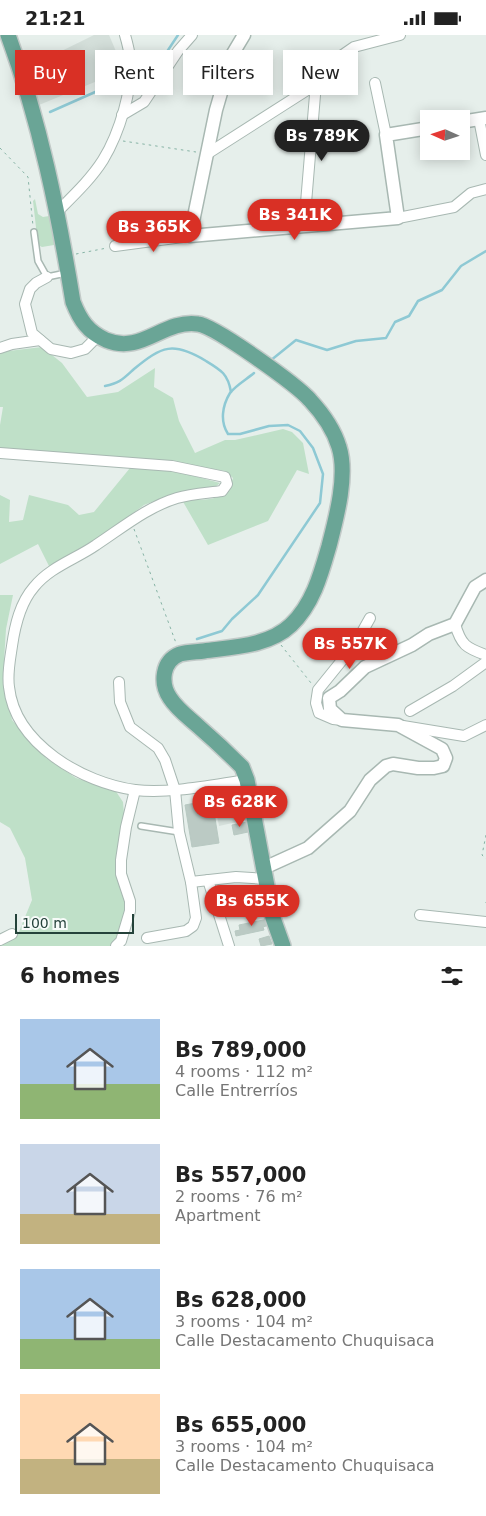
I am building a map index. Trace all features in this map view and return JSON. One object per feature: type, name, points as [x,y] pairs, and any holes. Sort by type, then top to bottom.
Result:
[{"type":"main road","points":[[8,35],[17,58],[47,162],[58,211],[74,302],[87,328],[113,343],[127,344],[138,342],[188,323],[200,324],[220,334],[280,375],[309,398],[329,425],[340,449],[342,474],[335,523],[320,576],[307,605],[291,625],[274,637],[252,644],[180,654],[169,663],[164,671],[163,683],[169,696],[178,708],[242,767],[247,780],[273,918],[283,946]]},
{"type":"street","points":[[58,211],[82,188],[104,159],[126,105],[130,81],[130,58],[125,35]]},
{"type":"street","points":[[122,115],[144,102],[178,51],[192,35]]},
{"type":"street","points":[[190,236],[216,110],[232,55],[244,35]]},
{"type":"street","points":[[350,50],[354,47],[400,35]]},
{"type":"street","points":[[375,83],[386,135],[398,218]]},
{"type":"street","points":[[207,154],[307,95]]},
{"type":"street","points":[[304,227],[315,95]]},
{"type":"street","points":[[470,120],[483,118],[486,155]]},
{"type":"street","points":[[386,135],[420,129]]},
{"type":"street","points":[[115,246],[190,236],[398,218],[454,207],[471,193],[486,189]]},
{"type":"street","points":[[47,277],[30,289],[25,303],[32,333],[51,349],[71,353],[85,349],[98,336]]},
{"type":"street","points":[[0,347],[40,340]]},
{"type":"street","points":[[0,453],[172,466],[225,477],[227,484],[222,491],[179,497],[162,503],[47,574],[34,586],[23,602],[14,633],[8,669],[9,688],[15,712],[23,726],[35,740],[77,772],[107,783],[135,790],[175,789],[247,780]]},
{"type":"street","points":[[342,720],[330,709],[329,699],[365,667],[412,645],[429,634],[455,624],[475,587],[486,579]]},
{"type":"street","points":[[370,618],[356,643],[318,690],[316,703],[319,713],[333,719],[398,725],[464,736],[486,725]]},
{"type":"street","points":[[455,624],[459,638],[468,648],[486,655]]},
{"type":"street","points":[[410,711],[453,686],[486,662]]},
{"type":"street","points":[[119,682],[120,702],[130,727],[158,748],[165,760],[175,789],[179,832],[191,882],[196,917],[193,926],[186,931],[147,938]]},
{"type":"street","points":[[191,882],[265,874],[308,848],[350,811],[370,780],[386,766],[393,764],[418,768],[434,768],[443,765],[446,758],[442,749],[398,725]]},
{"type":"street","points":[[120,944],[130,911],[130,901],[121,874],[120,860],[135,790]]},
{"type":"street","points":[[208,880],[229,946]]},
{"type":"street","points":[[420,915],[486,922]]},
{"type":"street","points":[[0,940],[12,934]]},
{"type":"lane","points":[[34,232],[38,261],[47,277],[68,273]]},
{"type":"lane","points":[[141,826],[179,832]]},
{"type":"path","points":[[112,140],[207,154]]},
{"type":"path","points":[[0,148],[28,177],[34,232]]},
{"type":"path","points":[[66,256],[115,246]]},
{"type":"path","points":[[130,522],[149,565],[160,603],[178,646]]},
{"type":"path","points":[[274,637],[318,690]]},
{"type":"path","points":[[486,835],[482,855],[486,859]]},
{"type":"shaded area","points":[[94,35],[109,35],[115,50],[95,50],[95,82],[85,86],[85,50],[64,50]]},
{"type":"shaded area","points":[[36,95],[63,95],[39,105]]},
{"type":"shaded area","points":[[240,789],[246,820],[219,826],[213,795]]},
{"type":"green space","points":[[35,199],[38,214],[43,217],[55,215],[60,244],[42,247],[38,245],[33,201]]},
{"type":"green space","points":[[42,347],[62,363],[87,397],[118,392],[155,368],[154,387],[173,398],[179,421],[195,453],[225,440],[235,440],[283,429],[292,432],[303,443],[309,474],[297,470],[268,521],[208,545],[182,500],[213,498],[225,492],[233,478],[225,471],[177,463],[0,449],[0,425],[3,407],[0,407],[0,352]]},
{"type":"green space","points":[[130,468],[172,470],[220,483],[210,491],[176,493],[144,505],[98,539],[51,570],[38,544],[0,564],[0,495],[10,500],[9,522],[23,520],[29,495],[68,505],[79,515],[94,512]]},
{"type":"green space","points":[[0,595],[13,595],[6,629],[3,677],[12,720],[46,758],[76,778],[115,790],[123,802],[125,825],[118,879],[126,907],[124,924],[111,946],[0,946],[18,934],[32,900],[25,858],[10,828],[0,822]]},
{"type":"building","points":[[212,800],[219,843],[192,847],[185,805]]},
{"type":"building","points":[[247,822],[248,832],[234,835],[232,825]]},
{"type":"building","points":[[264,907],[265,914],[247,917],[246,909]]},
{"type":"building","points":[[268,919],[269,925],[263,927],[264,930],[236,936],[235,931],[240,930],[239,925]]},
{"type":"building","points":[[269,936],[272,944],[261,946],[259,939]]},
{"type":"waterway","points":[[168,50],[178,35]]},
{"type":"waterway","points":[[50,112],[95,92]]},
{"type":"waterway","points":[[270,361],[296,340],[327,350],[356,341],[386,338],[395,322],[409,316],[418,301],[442,290],[461,266],[486,251]]},
{"type":"waterway","points":[[105,386],[121,380],[152,355],[160,351],[176,349],[195,355],[220,370],[226,377],[231,392]]},
{"type":"waterway","points":[[197,639],[222,631],[258,595],[320,503],[323,474],[313,448],[300,431],[288,425],[269,426],[240,434],[228,434],[225,429],[223,414],[227,398],[235,388],[254,373]]}]
